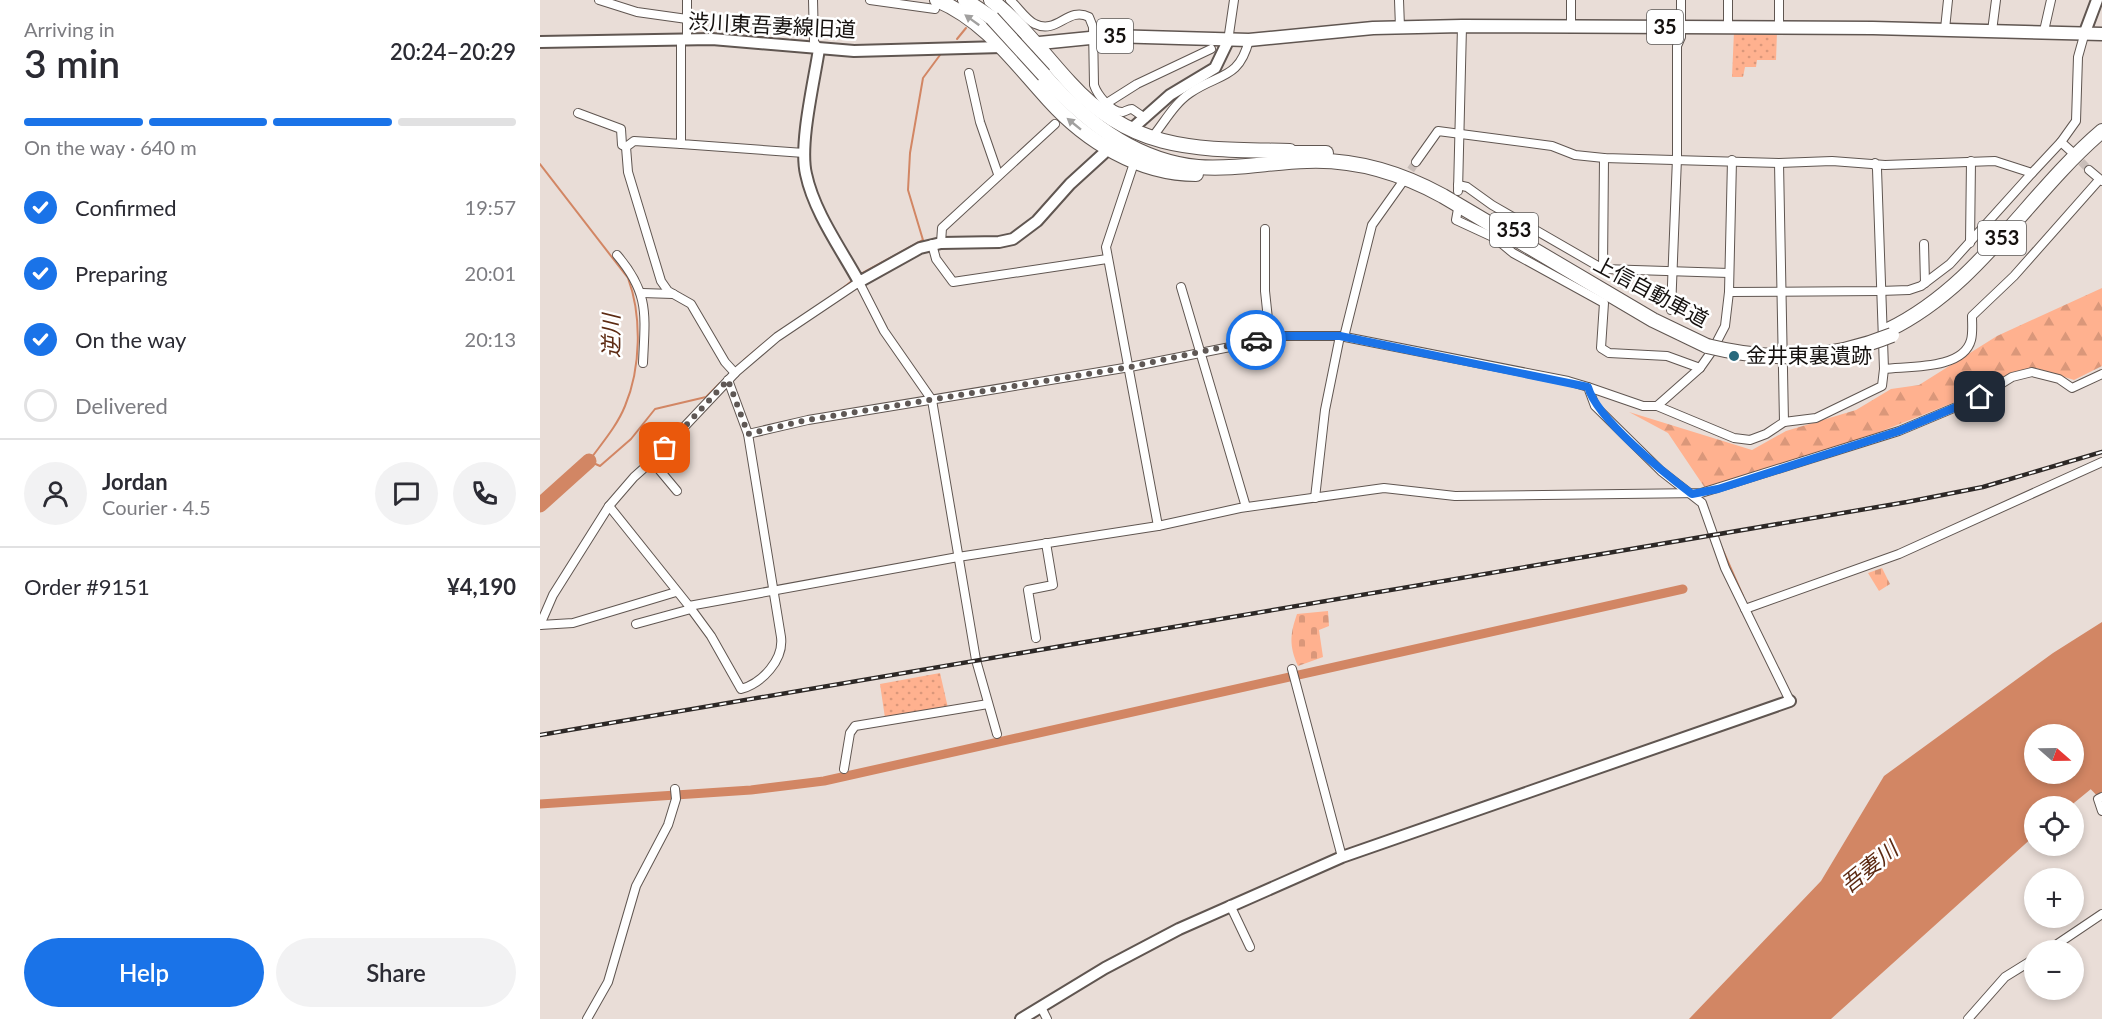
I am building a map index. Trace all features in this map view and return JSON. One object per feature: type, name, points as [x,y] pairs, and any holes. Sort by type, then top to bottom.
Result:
[{"type":"highway","name":"上信自動車道","points":[[965,0],[992,18],[1044,75],[1094,124],[1129,145],[1177,157],[1210,159],[1357,155],[1416,174],[1652,312],[1709,342],[1753,349],[1794,351],[1854,342],[1890,332],[1926,316],[1972,278],[2102,140]]},
{"type":"highway","points":[[992,0],[1036,43]]},
{"type":"highway","points":[[936,4],[965,14],[1002,46]]},
{"type":"highway","name":"353","points":[[1036,43],[1092,104],[1134,132],[1162,142],[1192,148],[1308,156]]},
{"type":"highway","name":"353","points":[[1002,46],[1050,102],[1075,125],[1114,152],[1142,164],[1170,172],[1203,174],[1308,156]]},
{"type":"highway","name":"上信自動車道","points":[[1890,332],[1959,281],[1998,243],[2079,151],[2102,131]]},
{"type":"main road","name":"35","points":[[1002,46],[1093,37],[1149,36],[1249,40],[1400,27],[1462,26],[1945,29],[2102,33]]},
{"type":"street","points":[[599,0],[637,12],[687,19]]},
{"type":"street","points":[[681,144],[687,0]]},
{"type":"street","points":[[813,0],[814,42],[819,50],[804,153],[805,173],[813,197],[884,331],[932,400],[976,660],[988,704],[996,723],[997,734]]},
{"type":"street","points":[[870,0],[936,4]]},
{"type":"street","points":[[1010,0],[1033,23],[1038,25],[1054,26],[1070,14],[1084,14],[1092,20],[1096,94],[1117,111],[1135,110],[1145,118]]},
{"type":"street","points":[[1135,126],[1170,96],[1215,68],[1228,40],[1234,0]]},
{"type":"street","points":[[1399,0],[1400,27]]},
{"type":"street","points":[[1571,0],[1572,27]]},
{"type":"street","points":[[1671,310],[1677,158],[1677,46],[1681,27],[1681,0]]},
{"type":"street","points":[[1728,0],[1728,27]]},
{"type":"street","points":[[1779,0],[1779,28]]},
{"type":"street","points":[[1945,29],[1948,0]]},
{"type":"street","points":[[1992,31],[1996,0]]},
{"type":"street","points":[[2044,31],[2051,0]]},
{"type":"street","points":[[1729,292],[1909,290],[1925,283],[1950,264],[2061,142],[2076,121],[2078,57],[2097,0]]},
{"type":"street","points":[[1462,26],[1458,188],[1467,187],[1492,205],[1603,269],[1729,273]]},
{"type":"street","name":"渋川東吾妻線旧道","points":[[540,42],[731,40],[819,50],[928,50],[1002,46]]},
{"type":"street","points":[[1154,135],[1174,108],[1190,93],[1235,71],[1241,63],[1249,40]]},
{"type":"street","points":[[1107,103],[1137,84],[1211,49]]},
{"type":"street","points":[[969,73],[980,122],[999,174]]},
{"type":"street","points":[[579,113],[621,129],[622,145],[626,147],[628,172],[662,281],[675,294],[692,304],[733,371]]},
{"type":"street","points":[[1055,124],[942,228],[937,244],[936,259],[953,282],[1107,259]]},
{"type":"street","points":[[1416,162],[1438,131],[1552,146],[1575,155],[1604,158],[1677,158],[1779,164],[1832,161],[1875,163],[1995,161],[2032,173]]},
{"type":"street","points":[[626,147],[634,141],[804,153]]},
{"type":"street","points":[[2061,142],[2073,153]]},
{"type":"street","points":[[676,592],[573,623],[540,625],[553,595],[609,506],[728,380],[733,371],[857,279],[895,260],[937,244],[999,242],[1023,233],[1104,153]]},
{"type":"street","points":[[1603,269],[1604,158]]},
{"type":"street","points":[[1657,406],[1700,369],[1725,326],[1729,292],[1732,160]]},
{"type":"street","points":[[1970,243],[1971,161]]},
{"type":"street","points":[[748,434],[807,420],[1130,367],[1270,338],[1342,337],[1588,387],[1643,406],[1657,406],[1742,440],[1766,434],[1784,422],[1816,418],[1873,393],[1882,386],[1884,369],[1875,163]]},
{"type":"street","points":[[1779,164],[1784,422]]},
{"type":"street","points":[[1133,166],[1108,234],[1107,259],[1130,367],[1158,526]]},
{"type":"street","points":[[1884,369],[1946,362],[1962,354],[1971,341],[1972,316],[2014,276],[2101,181],[2089,170]]},
{"type":"street","points":[[1315,498],[1325,410],[1372,225],[1404,180]]},
{"type":"street","points":[[1458,208],[1456,220],[1495,238],[1513,253],[1604,303],[1601,348],[1609,353],[1667,356],[1700,369]]},
{"type":"street","points":[[1265,229],[1264,291],[1270,338]]},
{"type":"street","points":[[1924,244],[1925,283]]},
{"type":"street","points":[[617,255],[633,273],[642,293],[645,322],[643,363]]},
{"type":"street","points":[[1181,287],[1246,507]]},
{"type":"street","points":[[642,293],[675,294]]},
{"type":"street","points":[[636,624],[690,607],[775,589],[958,557],[1158,526],[1246,507],[1383,488],[1455,496],[1692,494],[1718,489],[1899,431],[1980,397],[2012,377],[2032,372],[2059,379],[2072,388],[2102,374]]},
{"type":"street","points":[[609,506],[711,636],[741,689],[763,676],[781,653],[783,646],[748,434],[728,380]]},
{"type":"street","points":[[1021,1019],[1105,968],[1230,904],[1342,857],[1790,701],[1718,551],[1706,509],[1692,494],[1661,471],[1595,405],[1588,387]]},
{"type":"street","points":[[652,461],[677,491]]},
{"type":"street","points":[[1745,609],[1899,554],[2102,462]]},
{"type":"street","points":[[1046,543],[1054,595]]},
{"type":"street","points":[[1036,638],[1028,591],[1053,585]]},
{"type":"street","points":[[1292,669],[1342,857]]},
{"type":"street","points":[[844,769],[850,734],[855,726],[988,704]]},
{"type":"street","points":[[587,1019],[608,982],[636,886],[668,825],[675,793]]},
{"type":"street","points":[[2100,798],[2102,811]]},
{"type":"street","points":[[1230,904],[1250,947]]},
{"type":"street","points":[[2063,940],[2102,914]]},
{"type":"street","points":[[1968,1019],[2006,977],[2024,965]]},
{"type":"street","points":[[1041,1007],[1047,1019]]},
{"type":"green space","points":[[1734,31],[1777,32],[1776,60],[1757,60],[1756,67],[1745,67],[1743,77],[1732,77]]},
{"type":"green space","points":[[2102,288],[2102,366],[2074,380],[2036,368],[2013,372],[1975,394],[1857,441],[1705,488],[1668,433],[1629,412],[1752,450],[1786,431],[1856,410],[1891,389],[1919,385],[1997,336]]},
{"type":"green space","points":[[1882,568],[1890,584],[1879,591],[1868,573]]},
{"type":"green space","points":[[1328,611],[1329,626],[1319,630],[1323,657],[1298,666],[1291,640],[1297,614]]},
{"type":"green space","points":[[940,673],[948,708],[885,718],[880,684]]},
{"type":"water","name":"吾妻川","points":[[2102,622],[2102,780],[2082,796],[2024,796],[2024,845],[1831,1019],[1689,1019],[1821,881],[1884,776],[2053,653]]},
{"type":"waterway","points":[[957,39],[966,28]]},
{"type":"waterway","points":[[859,275],[923,240],[908,190],[910,153],[923,78],[940,55]]},
{"type":"waterway","name":"逆川","points":[[540,164],[628,278],[636,309],[637,359],[630,391],[618,420],[589,461],[600,466],[631,439],[655,409],[706,397],[720,383]]},
{"type":"waterway","points":[[838,292],[853,280]]},
{"type":"waterway","points":[[744,360],[774,335]]},
{"type":"waterway","name":"逆川","points":[[540,505],[589,461]]},
{"type":"waterway","points":[[1721,546],[1743,596]]},
{"type":"waterway","points":[[540,804],[751,790],[824,781],[1683,589]]},
{"type":"waterway","points":[[2084,771],[2102,790]]},
{"type":"tunnel","points":[[2073,153],[2089,170]]},
{"type":"tunnel","points":[[1404,180],[1416,162]]},
{"type":"railway","points":[[540,735],[1907,502],[1983,487],[2102,452]]},
{"type":"way so far","points":[[665,448],[728,380],[748,434],[807,420],[1130,367],[1256,340]]},
{"type":"place","name":"金井東裏遺跡","points":[[1734,356]]},
{"type":"route","points":[[1256,340],[1285,336],[1340,336],[1568,381],[1588,387],[1595,405],[1661,471],[1692,494],[1718,489],[1899,431],[1980,397]]}]
